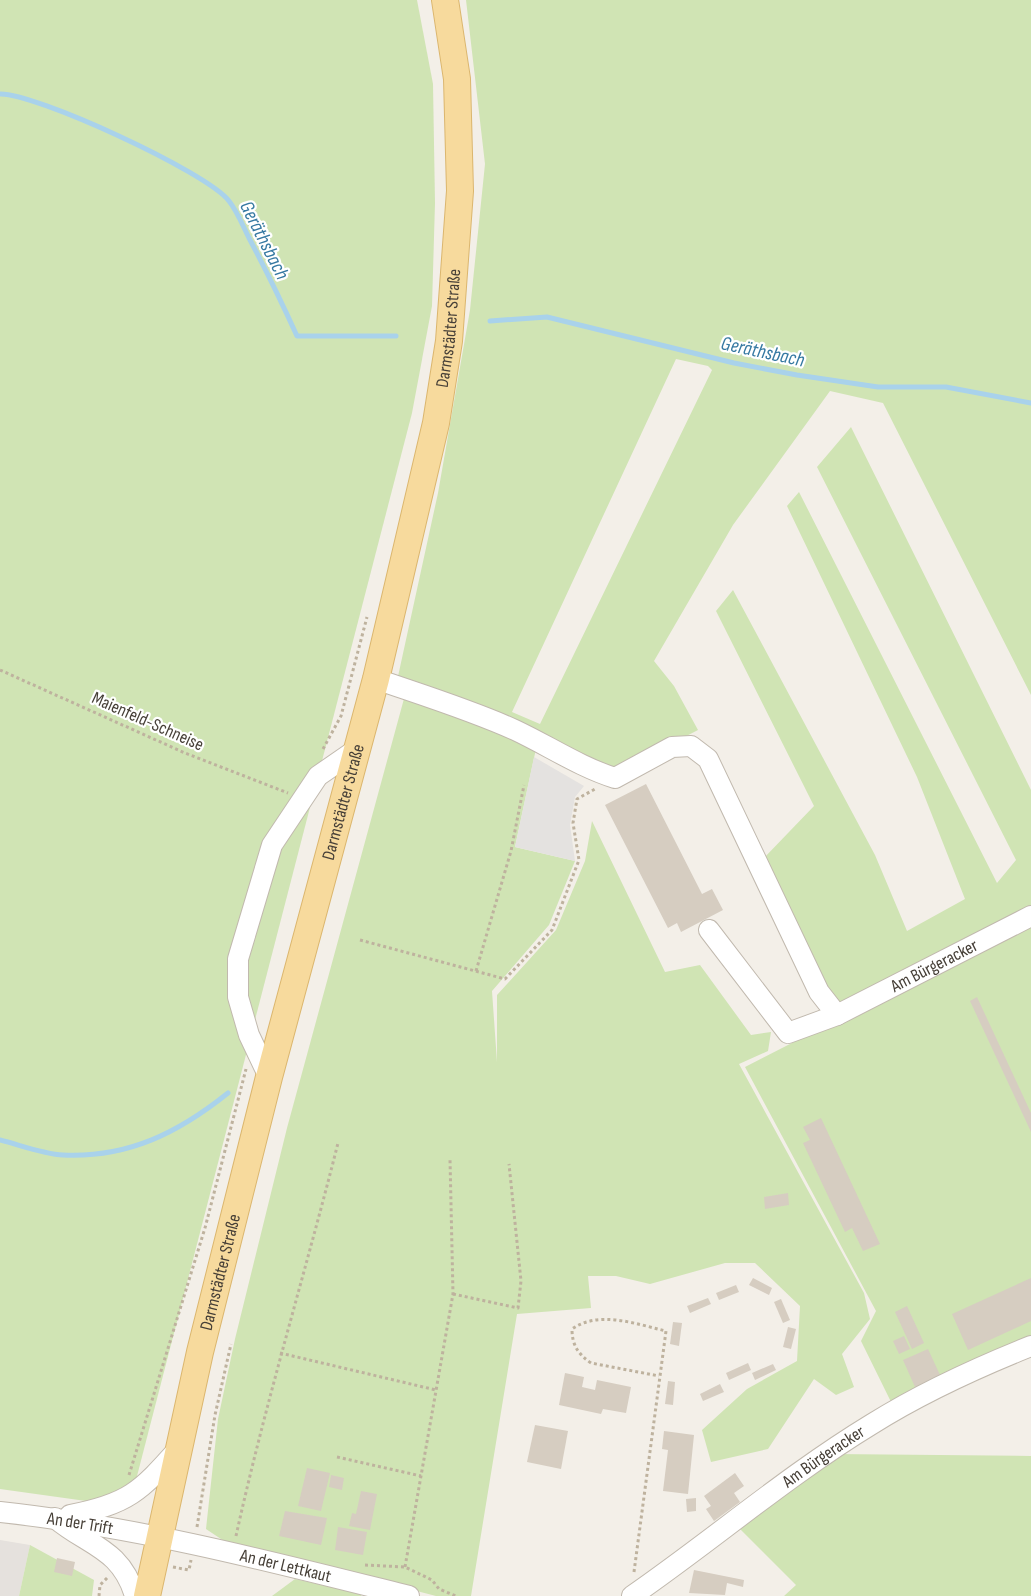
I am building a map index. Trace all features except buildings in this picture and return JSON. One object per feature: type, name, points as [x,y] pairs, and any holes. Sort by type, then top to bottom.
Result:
[{"type":"main road","name":"Darmstädter Straße","points":[[147,1596],[258,1071],[376,679],[436,423],[448,341],[460,191],[457,79],[445,0]]},
{"type":"street","points":[[376,679],[502,724],[543,743],[591,771],[615,778],[672,747],[691,746],[708,759],[819,992],[837,1015]]},
{"type":"street","points":[[258,1071],[238,997],[238,959],[272,844],[318,776],[357,748]]},
{"type":"street","name":"Am Bürgeracker","points":[[709,930],[788,1033],[837,1015],[1031,916]]},
{"type":"street","name":"Am Bürgeracker","points":[[632,1596],[736,1522],[777,1488],[872,1424],[948,1380],[1031,1346]]},
{"type":"street","points":[[55,1518],[110,1506],[134,1495],[179,1448]]},
{"type":"street","name":"An der Trift","points":[[0,1512],[55,1518],[161,1536]]},
{"type":"street","points":[[55,1518],[75,1535],[93,1542],[122,1564],[135,1596]]},
{"type":"street","name":"An der Lettkaut","points":[[161,1536],[409,1596]]},
{"type":"path","points":[[323,750],[341,716],[368,616]]},
{"type":"path","name":"Maienfeld-Schneise","points":[[0,670],[185,753],[287,793]]},
{"type":"path","points":[[360,940],[506,979],[552,930],[579,860],[573,824],[577,799],[615,778]]},
{"type":"path","points":[[476,971],[511,851],[525,785]]},
{"type":"path","points":[[281,802],[291,787]]},
{"type":"path","points":[[134,1495],[129,1488],[130,1468],[204,1228],[258,1071]]},
{"type":"path","points":[[232,1553],[280,1353],[303,1281],[338,1143]]},
{"type":"path","points":[[405,1567],[453,1294],[450,1160]]},
{"type":"path","points":[[453,1294],[518,1308],[521,1281],[509,1164]]},
{"type":"path","points":[[634,1573],[666,1331],[623,1321],[595,1319],[583,1322],[572,1329],[572,1343],[582,1357],[591,1363],[659,1376]]},
{"type":"path","points":[[155,1564],[189,1570],[215,1415],[231,1344]]},
{"type":"path","points":[[280,1353],[436,1390]]},
{"type":"path","points":[[337,1456],[421,1476]]},
{"type":"path","points":[[99,1596],[100,1585],[113,1572]]},
{"type":"shaded area","points":[[534,757],[584,786],[575,797],[570,825],[575,861],[515,847]]},
{"type":"shaded area","points":[[0,1540],[30,1545],[19,1596],[0,1596]]},
{"type":"green space","points":[[0,0],[417,0],[433,84],[435,203],[432,306],[412,413],[129,1507],[0,1489]]},
{"type":"green space","points":[[466,0],[1031,0],[1031,695],[883,403],[830,391],[733,525],[654,661],[674,686],[698,730],[613,774],[397,681],[438,493],[470,310],[485,164]],"holes":[[[676,359],[708,366],[712,370],[540,724],[512,712]]]},
{"type":"green space","points":[[851,427],[1031,790],[1031,907],[841,1003],[828,992],[763,859],[814,806],[716,611],[733,590],[875,855],[907,931],[965,899],[917,777],[787,506],[799,492],[997,883],[1016,860],[817,467]]},
{"type":"green space","points":[[405,695],[537,744],[515,847],[575,861],[549,925],[492,991],[497,1062],[497,995],[556,930],[585,861],[592,821],[665,972],[700,965],[751,1035],[771,1032],[768,1051],[739,1064],[864,1293],[870,1319],[842,1354],[854,1387],[836,1395],[814,1379],[768,1449],[711,1462],[702,1430],[747,1389],[797,1361],[800,1306],[755,1263],[725,1263],[650,1284],[616,1276],[588,1276],[591,1308],[517,1314],[471,1596],[436,1596],[224,1541],[206,1529],[218,1419],[235,1339],[287,1128]]},
{"type":"green space","points":[[1031,921],[1031,1343],[894,1408],[861,1341],[876,1311],[745,1067]]},
{"type":"green space","points":[[833,1454],[1031,1456],[1031,1596],[784,1596],[796,1585],[739,1528]]},
{"type":"green space","points":[[30,1545],[94,1580],[92,1596],[19,1596]]},
{"type":"green space","points":[[295,1579],[362,1594],[361,1596],[272,1596]]},
{"type":"waterway","name":"Geräthsbach","points":[[0,94],[47,106],[119,136],[189,172],[214,188],[229,201],[237,214],[297,336],[396,336]]},
{"type":"waterway","name":"Geräthsbach","points":[[490,321],[547,317],[734,363],[797,375],[878,387],[946,387],[1031,403]]},
{"type":"waterway","points":[[0,1140],[63,1155],[109,1152],[131,1147],[171,1131],[228,1093]]}]
